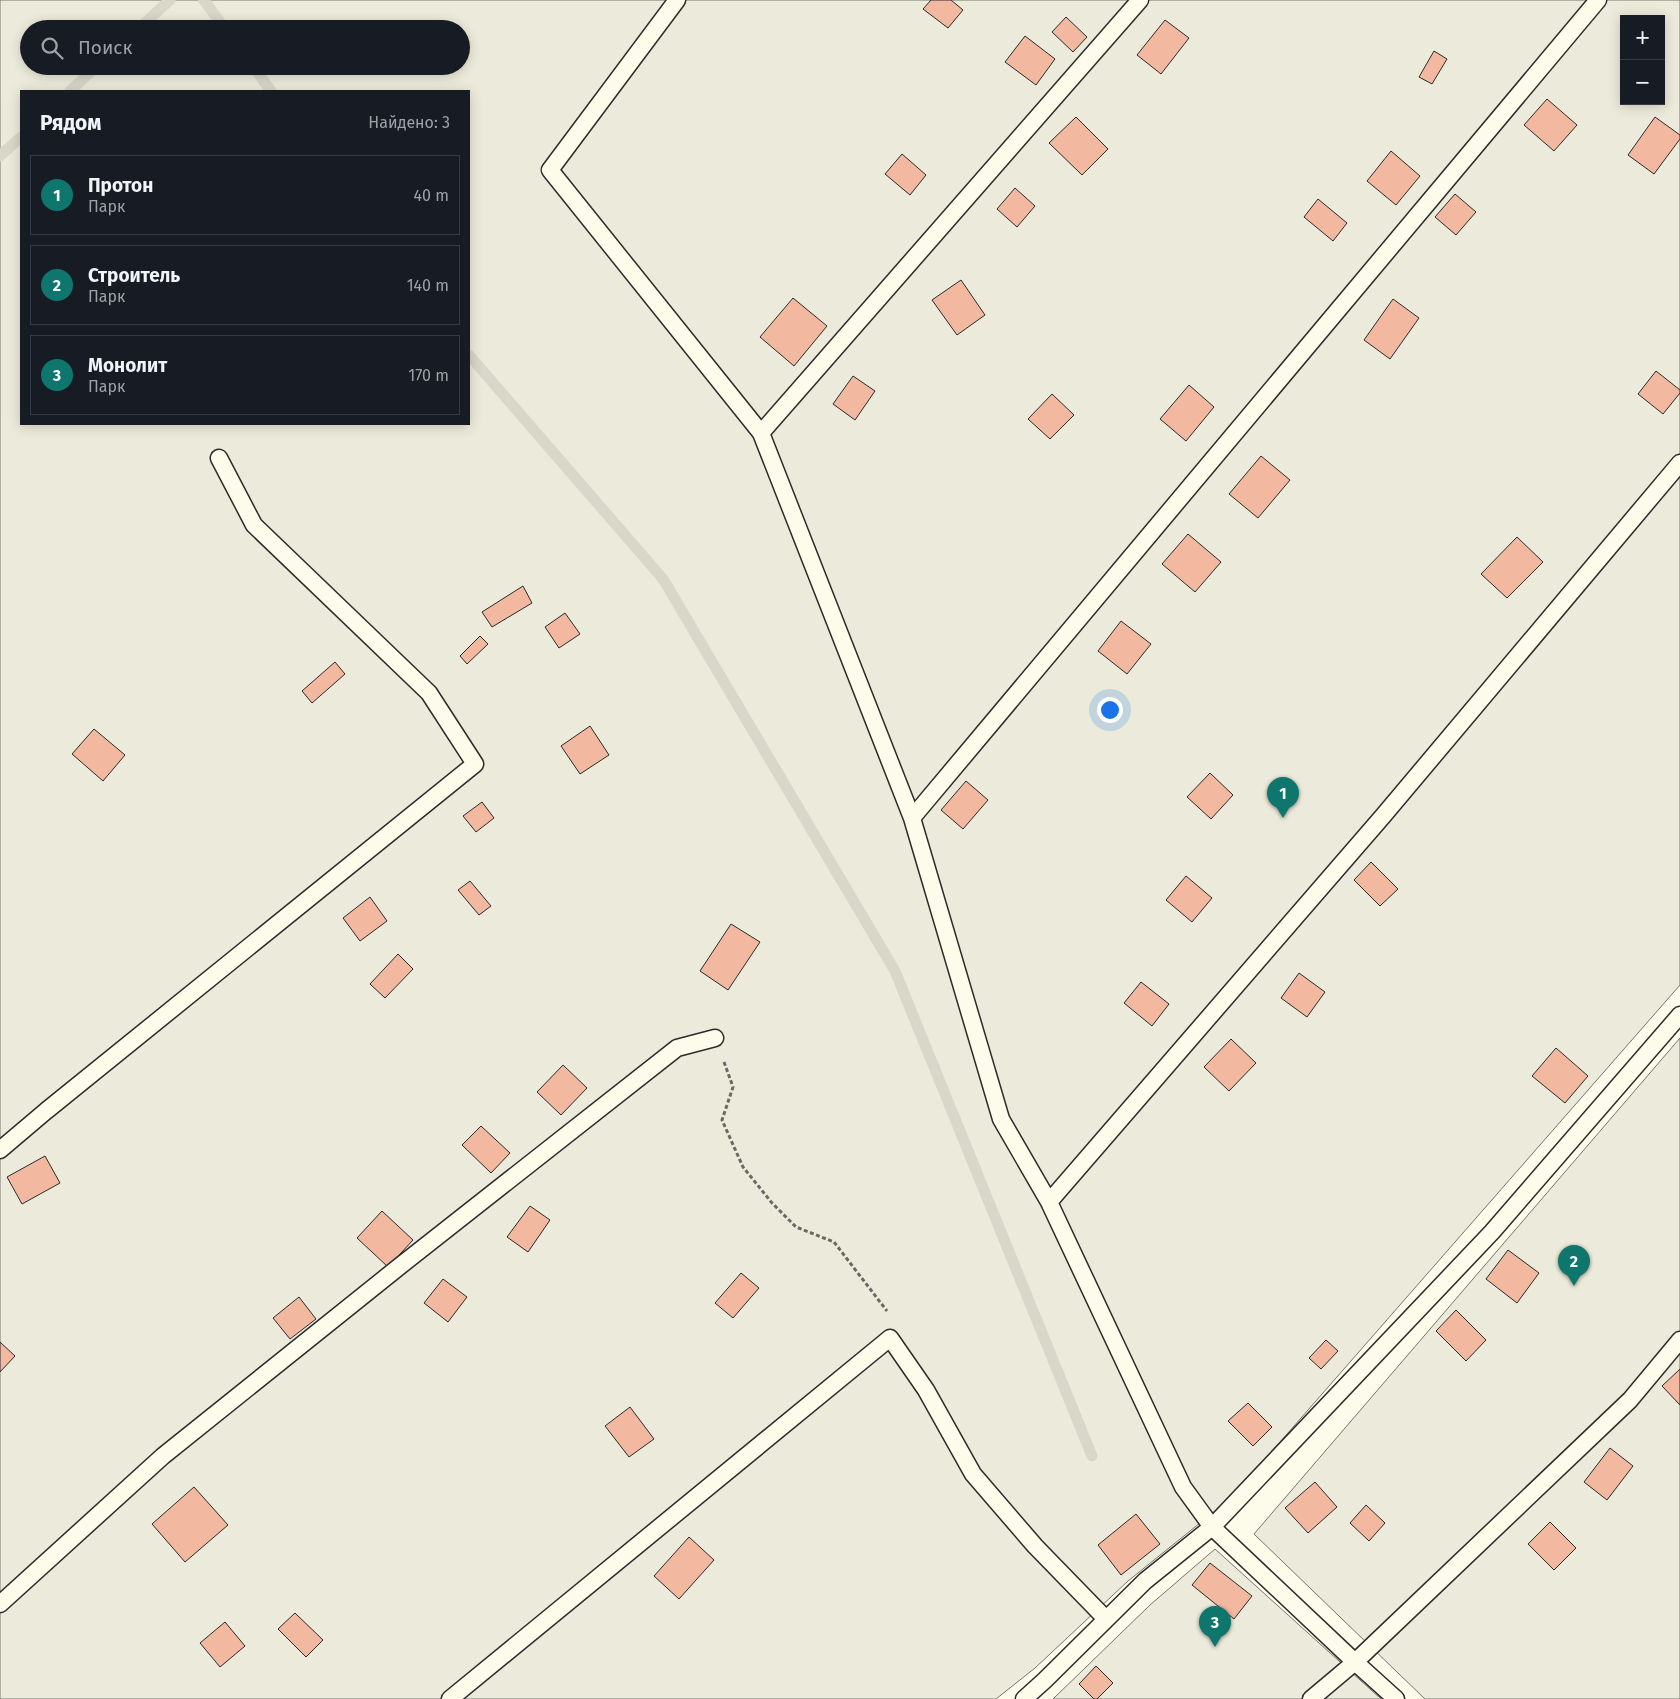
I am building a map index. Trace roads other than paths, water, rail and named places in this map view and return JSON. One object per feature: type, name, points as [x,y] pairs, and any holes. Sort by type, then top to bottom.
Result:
[{"type":"lane","points":[[678,0],[550,170],[761,432],[912,818],[1001,1119],[1049,1202],[1183,1487],[1212,1527],[1396,1699]]},
{"type":"lane","points":[[761,432],[1140,0]]},
{"type":"lane","points":[[912,818],[1598,0]]},
{"type":"lane","points":[[0,1150],[475,764],[429,693],[254,525],[219,458]]},
{"type":"lane","points":[[1049,1202],[1383,816],[1680,463]]},
{"type":"lane","points":[[1024,1699],[1046,1680],[1145,1581],[1212,1527],[1492,1232],[1680,1015]]},
{"type":"lane","points":[[0,1604],[163,1456],[430,1242],[677,1048],[716,1038]]},
{"type":"lane","points":[[450,1699],[890,1338],[926,1390],[973,1474],[1035,1546],[1106,1618]]},
{"type":"lane","points":[[1311,1699],[1355,1662],[1630,1400],[1680,1340]]},
{"type":"waterway","points":[[148,20],[170,0]]},
{"type":"waterway","points":[[204,0],[218,20]]},
{"type":"waterway","points":[[71,90],[87,75]]},
{"type":"waterway","points":[[259,75],[270,90]]},
{"type":"waterway","points":[[0,156],[20,138]]},
{"type":"waterway","points":[[470,356],[663,579],[895,971],[1092,1456]]},
{"type":"place","name":"Протон","points":[[1283,818]]},
{"type":"place","name":"Строитель","points":[[1574,1286]]},
{"type":"place","name":"Монолит","points":[[1215,1647]]}]
